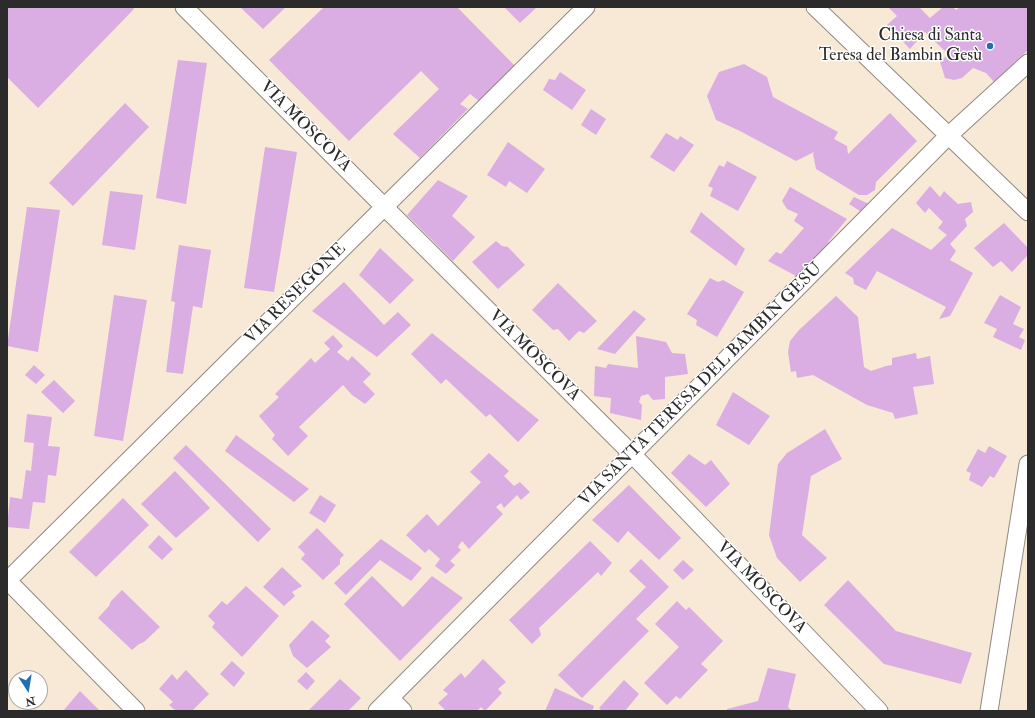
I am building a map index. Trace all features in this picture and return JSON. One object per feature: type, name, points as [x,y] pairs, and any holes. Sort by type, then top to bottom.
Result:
[{"type":"street","name":"VIA MOSCOVA","points":[[184,7],[632,454],[879,711]]},
{"type":"street","name":"VIA RESEGONE","points":[[7,581],[586,7]]},
{"type":"street","points":[[815,7],[1028,212]]},
{"type":"street","name":"VIA SANTA TERESA DEL BAMBIN GESÙ","points":[[377,711],[948,136],[1028,63]]},
{"type":"street","points":[[989,711],[1028,464]]},
{"type":"street","points":[[7,581],[136,711]]},
{"type":"street","points":[[390,698],[403,711]]},
{"type":"building","points":[[7,7],[133,7],[134,9],[38,108],[7,77]]},
{"type":"building","points":[[240,7],[286,7],[263,29]]},
{"type":"building","points":[[324,7],[457,7],[515,66],[479,101],[470,94],[460,104],[468,109],[420,158],[393,134],[439,89],[421,71],[349,141],[269,60]]},
{"type":"building","points":[[504,7],[537,7],[520,23]]},
{"type":"building","name":"Chiesa di Santa Teresa del Bambin Gesù","points":[[888,7],[919,7],[930,18],[943,7],[953,7],[956,10],[960,7],[1028,7],[1028,50],[994,82],[986,73],[973,68],[962,78],[954,80],[945,78],[940,62],[948,54],[925,32],[910,49],[887,25],[897,16]]},
{"type":"building","points":[[178,60],[207,63],[186,204],[156,198]]},
{"type":"building","points":[[744,64],[767,77],[773,97],[838,132],[834,139],[847,146],[848,154],[890,113],[917,141],[876,182],[875,190],[867,195],[859,195],[816,169],[813,154],[814,152],[796,161],[716,120],[707,96],[719,72]]},
{"type":"building","points":[[560,72],[586,90],[572,110],[543,90],[549,79],[555,80]]},
{"type":"building","points":[[125,103],[149,127],[73,206],[49,183]]},
{"type":"building","points":[[591,109],[606,119],[596,135],[581,125]]},
{"type":"building","points":[[666,133],[678,140],[680,136],[694,145],[674,172],[650,157]]},
{"type":"building","points":[[508,142],[545,169],[527,193],[509,181],[506,187],[487,175]]},
{"type":"building","points":[[265,147],[297,152],[274,292],[244,288]]},
{"type":"building","points":[[727,161],[757,177],[738,211],[710,196],[713,188],[708,186],[719,165],[724,167]]},
{"type":"building","points":[[438,180],[468,196],[452,216],[475,237],[453,261],[407,215]]},
{"type":"building","points":[[930,186],[940,197],[944,191],[958,204],[971,202],[973,212],[965,219],[967,226],[950,244],[956,251],[950,260],[973,273],[950,316],[939,319],[946,307],[877,271],[866,290],[854,284],[853,278],[845,273],[892,228],[931,250],[947,235],[938,228],[943,222],[929,208],[925,213],[916,203]]},
{"type":"building","points":[[790,187],[847,219],[828,242],[833,244],[798,277],[768,261],[776,252],[781,254],[804,228],[794,221],[798,214],[787,209],[782,201]]},
{"type":"building","points":[[110,191],[143,195],[135,250],[102,245]]},
{"type":"building","points":[[854,197],[869,204],[863,213],[849,204]]},
{"type":"building","points":[[27,207],[60,210],[38,352],[7,346]]},
{"type":"building","points":[[701,212],[745,249],[736,266],[690,232]]},
{"type":"building","points":[[1004,223],[1028,248],[1028,255],[1012,272],[1001,261],[993,267],[974,248]]},
{"type":"building","points":[[496,241],[502,246],[508,247],[525,265],[498,289],[472,262]]},
{"type":"building","points":[[179,245],[211,250],[202,308],[193,306],[183,374],[166,372],[175,302],[171,301]]},
{"type":"building","points":[[380,248],[414,280],[390,304],[359,275]]},
{"type":"building","points":[[710,278],[718,282],[723,280],[744,292],[717,337],[696,325],[697,320],[687,314]]},
{"type":"building","points":[[344,282],[384,325],[398,312],[411,325],[377,357],[312,311]]},
{"type":"building","points":[[558,283],[597,321],[584,333],[579,331],[569,341],[558,329],[553,330],[532,310]]},
{"type":"building","points":[[114,295],[147,300],[123,441],[94,436]]},
{"type":"building","points":[[1000,295],[1021,307],[1013,324],[1024,329],[1019,337],[1025,340],[1021,350],[993,337],[997,329],[984,323]]},
{"type":"building","points":[[836,296],[858,317],[864,367],[871,371],[892,365],[892,358],[916,353],[917,359],[930,356],[934,384],[913,387],[918,414],[895,419],[893,413],[867,405],[813,375],[797,378],[796,371],[791,372],[788,352],[790,341],[799,330]]},
{"type":"building","points":[[634,310],[646,319],[615,354],[597,349]]},
{"type":"building","points":[[432,333],[539,420],[518,442],[490,414],[486,417],[446,379],[441,384],[411,354]]},
{"type":"building","points":[[333,335],[343,346],[337,352],[348,361],[352,356],[371,374],[363,382],[375,394],[365,404],[352,395],[343,385],[299,427],[308,436],[288,456],[272,439],[275,435],[259,416],[279,397],[275,394],[311,358],[315,363],[330,349],[324,343]]},
{"type":"building","points":[[636,336],[666,342],[672,353],[685,354],[688,374],[665,377],[665,399],[653,400],[648,394],[641,396],[639,402],[642,405],[641,420],[610,413],[611,398],[594,396],[595,366],[606,368],[608,364],[638,368]]},
{"type":"building","points":[[34,365],[45,375],[36,384],[25,375]]},
{"type":"building","points":[[54,380],[75,401],[63,413],[41,392]]},
{"type":"building","points":[[733,392],[770,416],[749,445],[716,425]]},
{"type":"building","points":[[27,414],[52,417],[48,446],[60,447],[56,476],[48,475],[45,503],[33,502],[29,529],[7,527],[10,497],[22,499],[26,470],[31,471],[34,443],[24,442]]},
{"type":"building","points":[[825,429],[842,459],[811,476],[802,535],[827,558],[800,582],[777,558],[769,535],[778,464],[787,453]]},
{"type":"building","points":[[236,435],[309,489],[294,502],[225,451]]},
{"type":"building","points":[[186,445],[271,529],[258,542],[173,458]]},
{"type":"building","points":[[989,446],[1007,456],[994,478],[990,476],[982,487],[969,480],[971,473],[966,471],[978,449],[985,453]]},
{"type":"building","points":[[489,453],[509,471],[504,476],[514,486],[520,482],[530,492],[521,500],[517,495],[504,508],[501,503],[496,507],[503,514],[469,549],[462,541],[458,547],[461,550],[450,561],[455,565],[446,574],[435,566],[440,559],[429,549],[425,553],[406,535],[427,514],[438,526],[481,482],[470,472]]},
{"type":"building","points":[[689,454],[705,465],[711,460],[730,484],[706,507],[671,473]]},
{"type":"building","points":[[175,471],[210,508],[176,538],[141,504]]},
{"type":"building","points":[[629,485],[681,538],[659,560],[628,531],[618,543],[592,520]]},
{"type":"building","points":[[320,495],[336,505],[325,523],[309,513]]},
{"type":"building","points":[[123,498],[149,525],[96,577],[69,552]]},
{"type":"building","points":[[317,528],[344,555],[340,559],[340,564],[323,580],[301,559],[305,554],[298,547]]},
{"type":"building","points":[[159,535],[173,549],[162,560],[148,547]]},
{"type":"building","points":[[381,539],[422,568],[411,581],[380,560],[346,595],[334,583]]},
{"type":"building","points":[[590,541],[612,563],[601,576],[598,572],[539,628],[541,635],[532,644],[509,620]]},
{"type":"building","points":[[641,559],[669,587],[636,619],[649,631],[582,698],[558,675],[646,587],[629,571]]},
{"type":"building","points":[[683,560],[694,570],[683,580],[673,570]]},
{"type":"building","points":[[282,567],[302,586],[292,592],[295,596],[284,606],[263,587]]},
{"type":"building","points":[[372,576],[403,607],[432,576],[463,598],[400,661],[344,604]]},
{"type":"building","points":[[848,580],[896,631],[972,653],[961,684],[884,664],[824,605]]},
{"type":"building","points":[[246,586],[279,616],[242,657],[212,627],[215,623],[208,616],[222,601],[227,605]]},
{"type":"building","points":[[122,590],[160,627],[144,642],[132,650],[98,618]]},
{"type":"building","points":[[677,601],[686,610],[689,607],[723,641],[701,664],[708,670],[680,699],[676,696],[667,705],[644,683],[679,647],[655,624]]},
{"type":"building","points":[[312,620],[330,636],[325,641],[331,647],[307,668],[293,656],[289,645]]},
{"type":"building","points":[[483,659],[506,682],[498,689],[502,693],[485,711],[481,707],[477,711],[446,711],[438,703],[448,694],[443,690],[461,673],[465,678]]},
{"type":"building","points":[[232,661],[245,673],[234,687],[220,674]]},
{"type":"building","points":[[768,668],[796,674],[788,707],[792,711],[727,711],[727,709],[758,701]]},
{"type":"building","points":[[186,670],[209,694],[192,711],[176,711],[169,705],[173,702],[159,689],[172,674],[177,680]]},
{"type":"building","points":[[306,672],[315,681],[307,690],[297,681]]},
{"type":"building","points":[[340,679],[361,698],[348,711],[308,711]]},
{"type":"building","points":[[624,680],[639,694],[625,711],[602,711],[599,708]]},
{"type":"building","points":[[555,688],[594,706],[592,711],[545,711]]},
{"type":"building","points":[[80,691],[100,711],[63,711]]},
{"type":"place","name":"Chiesa di Santa Teresa del Bambin Gesù","points":[[990,46]]}]
